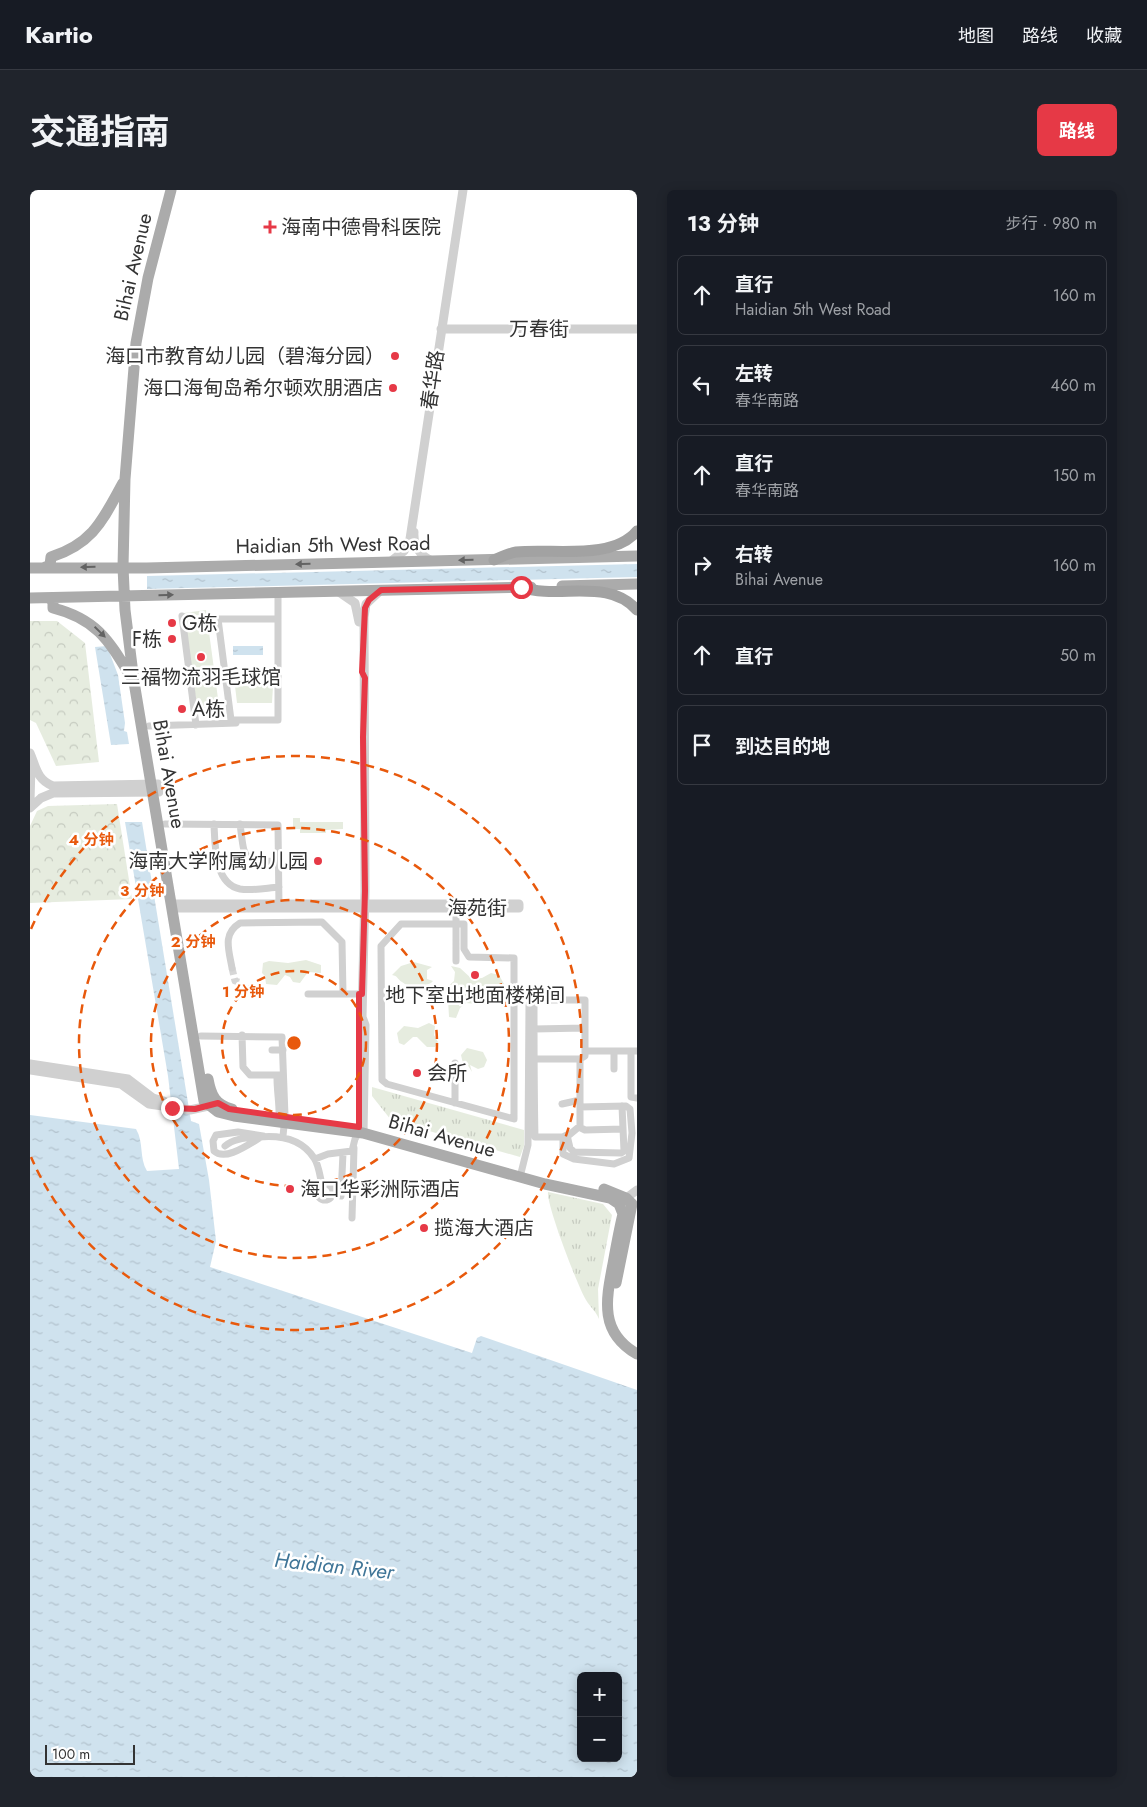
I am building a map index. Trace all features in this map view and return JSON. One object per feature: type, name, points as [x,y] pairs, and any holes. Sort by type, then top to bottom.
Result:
[{"type":"highway","points":[[494,560],[516,552],[606,548],[624,542],[637,531]]},
{"type":"highway","points":[[521,587],[555,593],[606,592],[623,598],[637,610]]},
{"type":"main road","name":"Bihai Avenue","points":[[171,190],[151,266],[137,331],[125,479],[128,596],[134,682],[155,788],[206,1104]]},
{"type":"main road","name":"Bihai Avenue","points":[[127,566],[130,495],[141,350],[150,298],[178,190]]},
{"type":"main road","points":[[43,568],[50,565],[51,557],[81,543],[97,529],[106,518],[125,479]]},
{"type":"main road","name":"Haidian 5th West Road","points":[[30,568],[127,566],[156,568],[637,556]]},
{"type":"main road","points":[[30,598],[637,584]]},
{"type":"main road","name":"Bihai Avenue","points":[[128,596],[149,726],[155,788],[165,824],[175,906],[212,1097],[206,1104]]},
{"type":"main road","points":[[49,598],[52,601],[53,608],[78,616],[104,635],[134,682]]},
{"type":"main road","name":"Bihai Avenue","points":[[206,1104],[282,1119],[361,1130],[521,1175],[612,1190],[629,1202]]},
{"type":"main road","points":[[629,1202],[613,1306],[621,1330],[637,1346]]},
{"type":"main road","points":[[629,1202],[622,1214],[608,1289],[607,1310],[616,1335],[627,1347],[637,1354]]},
{"type":"street","name":"春华路","points":[[390,562],[404,551],[410,539],[464,190]]},
{"type":"street","name":"春华路","points":[[432,561],[421,554],[414,536],[443,328]]},
{"type":"street","name":"万春街","points":[[443,328],[637,328]]},
{"type":"street","points":[[352,1218],[354,1139],[361,1130],[365,1025],[362,1016],[361,994],[364,617],[366,604],[381,590]]},
{"type":"street","points":[[339,591],[355,602],[359,617],[362,906]]},
{"type":"street","points":[[276,721],[278,720],[278,592]]},
{"type":"street","points":[[182,616],[196,725]]},
{"type":"street","points":[[276,721],[231,720],[218,619],[278,619]]},
{"type":"street","points":[[275,688],[276,721]]},
{"type":"street","points":[[149,726],[276,721]]},
{"type":"street","points":[[30,753],[38,775],[43,781],[52,786],[155,788]]},
{"type":"street","points":[[30,762],[32,784],[30,802]]},
{"type":"street","points":[[30,808],[41,798],[53,793],[155,788]]},
{"type":"street","points":[[165,824],[278,825],[279,888],[269,922]]},
{"type":"street","points":[[214,824],[216,852],[225,879],[234,887],[240,889],[279,888]]},
{"type":"street","points":[[240,824],[244,853],[247,858],[252,861],[279,862]]},
{"type":"street","name":"海苑街","points":[[175,906],[456,906],[519,908],[519,904],[456,906]]},
{"type":"street","points":[[456,906],[456,962]]},
{"type":"street","points":[[232,968],[227,940],[231,932],[243,922],[322,922],[342,942],[343,994]]},
{"type":"street","points":[[401,924],[456,924],[464,924],[464,949],[469,957],[514,958],[514,1119],[387,1084],[382,1080],[381,946],[401,924]]},
{"type":"street","points":[[231,932],[234,955]]},
{"type":"street","points":[[308,994],[361,994]]},
{"type":"street","points":[[534,1059],[580,1059],[585,1056],[585,1000],[534,1000],[534,1059],[535,1138],[563,1137],[579,1127]]},
{"type":"street","points":[[521,1175],[527,1154],[529,1004]]},
{"type":"street","points":[[534,1028],[585,1028]]},
{"type":"street","points":[[242,1035],[243,1067],[250,1075],[282,1075]]},
{"type":"street","points":[[201,1036],[280,1036],[283,1050],[282,1075]]},
{"type":"street","points":[[272,1050],[283,1050]]},
{"type":"street","points":[[586,1051],[634,1051],[631,1098],[637,1098]]},
{"type":"street","points":[[614,1051],[614,1069]]},
{"type":"street","points":[[579,1127],[580,1059]]},
{"type":"street","points":[[455,1063],[455,1102]]},
{"type":"street","points":[[30,1064],[128,1079],[153,1098],[166,1104]]},
{"type":"street","points":[[30,1070],[121,1084],[149,1104],[206,1104]]},
{"type":"street","points":[[282,1075],[277,1078],[281,1095],[283,1136]]},
{"type":"street","points":[[562,1104],[580,1103],[622,1106],[630,1109],[632,1117],[632,1145],[628,1159],[614,1164],[566,1157],[561,1148],[567,1135]]},
{"type":"street","points":[[514,1105],[528,1110]]},
{"type":"street","points":[[567,1135],[570,1148],[574,1152],[618,1154],[624,1151],[622,1106]]},
{"type":"street","points":[[579,1127],[585,1130],[623,1129]]},
{"type":"street","points":[[238,1132],[263,1136],[224,1156],[216,1154],[213,1148],[214,1138],[219,1134],[238,1132]]},
{"type":"street","points":[[225,1146],[235,1140],[263,1136],[283,1136],[299,1144],[315,1158],[322,1184]]},
{"type":"street","points":[[315,1158],[328,1154],[352,1151],[354,1148]]},
{"type":"street","points":[[341,1196],[342,1153]]},
{"type":"street","points":[[629,1202],[637,1190]]},
{"type":"green space","name":"三福物流羽毛球馆","points":[[206,610],[219,706],[197,708],[184,613]]},
{"type":"green space","points":[[30,621],[57,621],[85,643],[99,762],[56,766],[36,723],[30,720]]},
{"type":"green space","points":[[235,686],[273,686],[272,703],[237,703]]},
{"type":"green space","points":[[117,804],[132,899],[30,903],[30,826],[37,811],[48,806]]},
{"type":"green space","points":[[293,818],[300,818],[300,822],[343,822],[343,829],[326,830],[326,833],[300,833],[300,829],[293,829]]},
{"type":"green space","points":[[306,960],[321,965],[321,973],[308,972],[300,983],[293,982],[290,977],[285,975],[277,985],[266,984],[265,976],[262,973],[263,963],[269,961],[288,963]]},
{"type":"green space","points":[[414,962],[432,967],[427,970],[427,979],[433,981],[431,983],[413,986],[405,984],[392,975],[401,966]]},
{"type":"green space","points":[[451,966],[460,968],[472,979],[482,978],[491,973],[499,975],[504,984],[501,997],[490,1005],[466,1003],[460,1008],[456,1018],[449,1017],[448,999],[444,990],[454,981],[455,972]]},
{"type":"green space","points":[[429,1023],[435,1026],[434,1035],[438,1042],[435,1047],[427,1047],[417,1037],[413,1037],[404,1045],[399,1043],[397,1033],[404,1026],[418,1028]]},
{"type":"green space","points":[[467,1048],[483,1052],[487,1060],[484,1067],[478,1069],[470,1065],[472,1072],[467,1064],[464,1068],[461,1055]]},
{"type":"green space","points":[[372,1087],[524,1130],[524,1146],[520,1157],[391,1120],[372,1096]]},
{"type":"green space","points":[[548,1192],[603,1204],[612,1215],[598,1289],[599,1319],[586,1300],[570,1263],[552,1212]]},
{"type":"water","points":[[637,564],[637,577],[147,589],[147,576]]},
{"type":"water","points":[[107,646],[118,675],[125,723],[124,731],[127,732],[129,744],[111,745],[95,647]]},
{"type":"water","points":[[233,646],[263,646],[263,655],[233,655]]},
{"type":"water","name":"Haidian River","points":[[125,822],[142,822],[191,1121],[199,1124],[209,1180],[216,1241],[210,1267],[472,1353],[477,1338],[481,1336],[637,1390],[637,1777],[30,1777],[30,1115],[136,1129],[147,1171],[179,1169],[168,1076]]},
{"type":"tunnel","points":[[232,968],[235,981],[242,983]]},
{"type":"place","name":"海南中德骨科医院","points":[[270,227]]},
{"type":"place","name":"海口市教育幼儿园（碧海分园）","points":[[395,356]]},
{"type":"place","name":"海口海甸岛希尔顿欢朋酒店","points":[[393,388]]},
{"type":"place","name":"G栋","points":[[172,623]]},
{"type":"place","name":"F栋","points":[[172,639]]},
{"type":"place","name":"三福物流羽毛球馆","points":[[201,657]]},
{"type":"place","name":"A栋","points":[[182,709]]},
{"type":"place","name":"海南大学附属幼儿园","points":[[318,861]]},
{"type":"place","name":"地下室出地面楼梯间","points":[[475,975]]},
{"type":"place","name":"会所","points":[[417,1073]]},
{"type":"place","name":"海口华彩洲际酒店","points":[[290,1189]]},
{"type":"place","name":"揽海大酒店","points":[[424,1228]]},
{"type":"route","points":[[172,1108],[190,1110],[218,1103],[229,1109],[342,1123],[359,1127],[360,1025],[358,1017],[359,994],[362,994],[365,891],[363,737],[365,678],[362,672],[366,604],[381,590],[521,587]]}]
